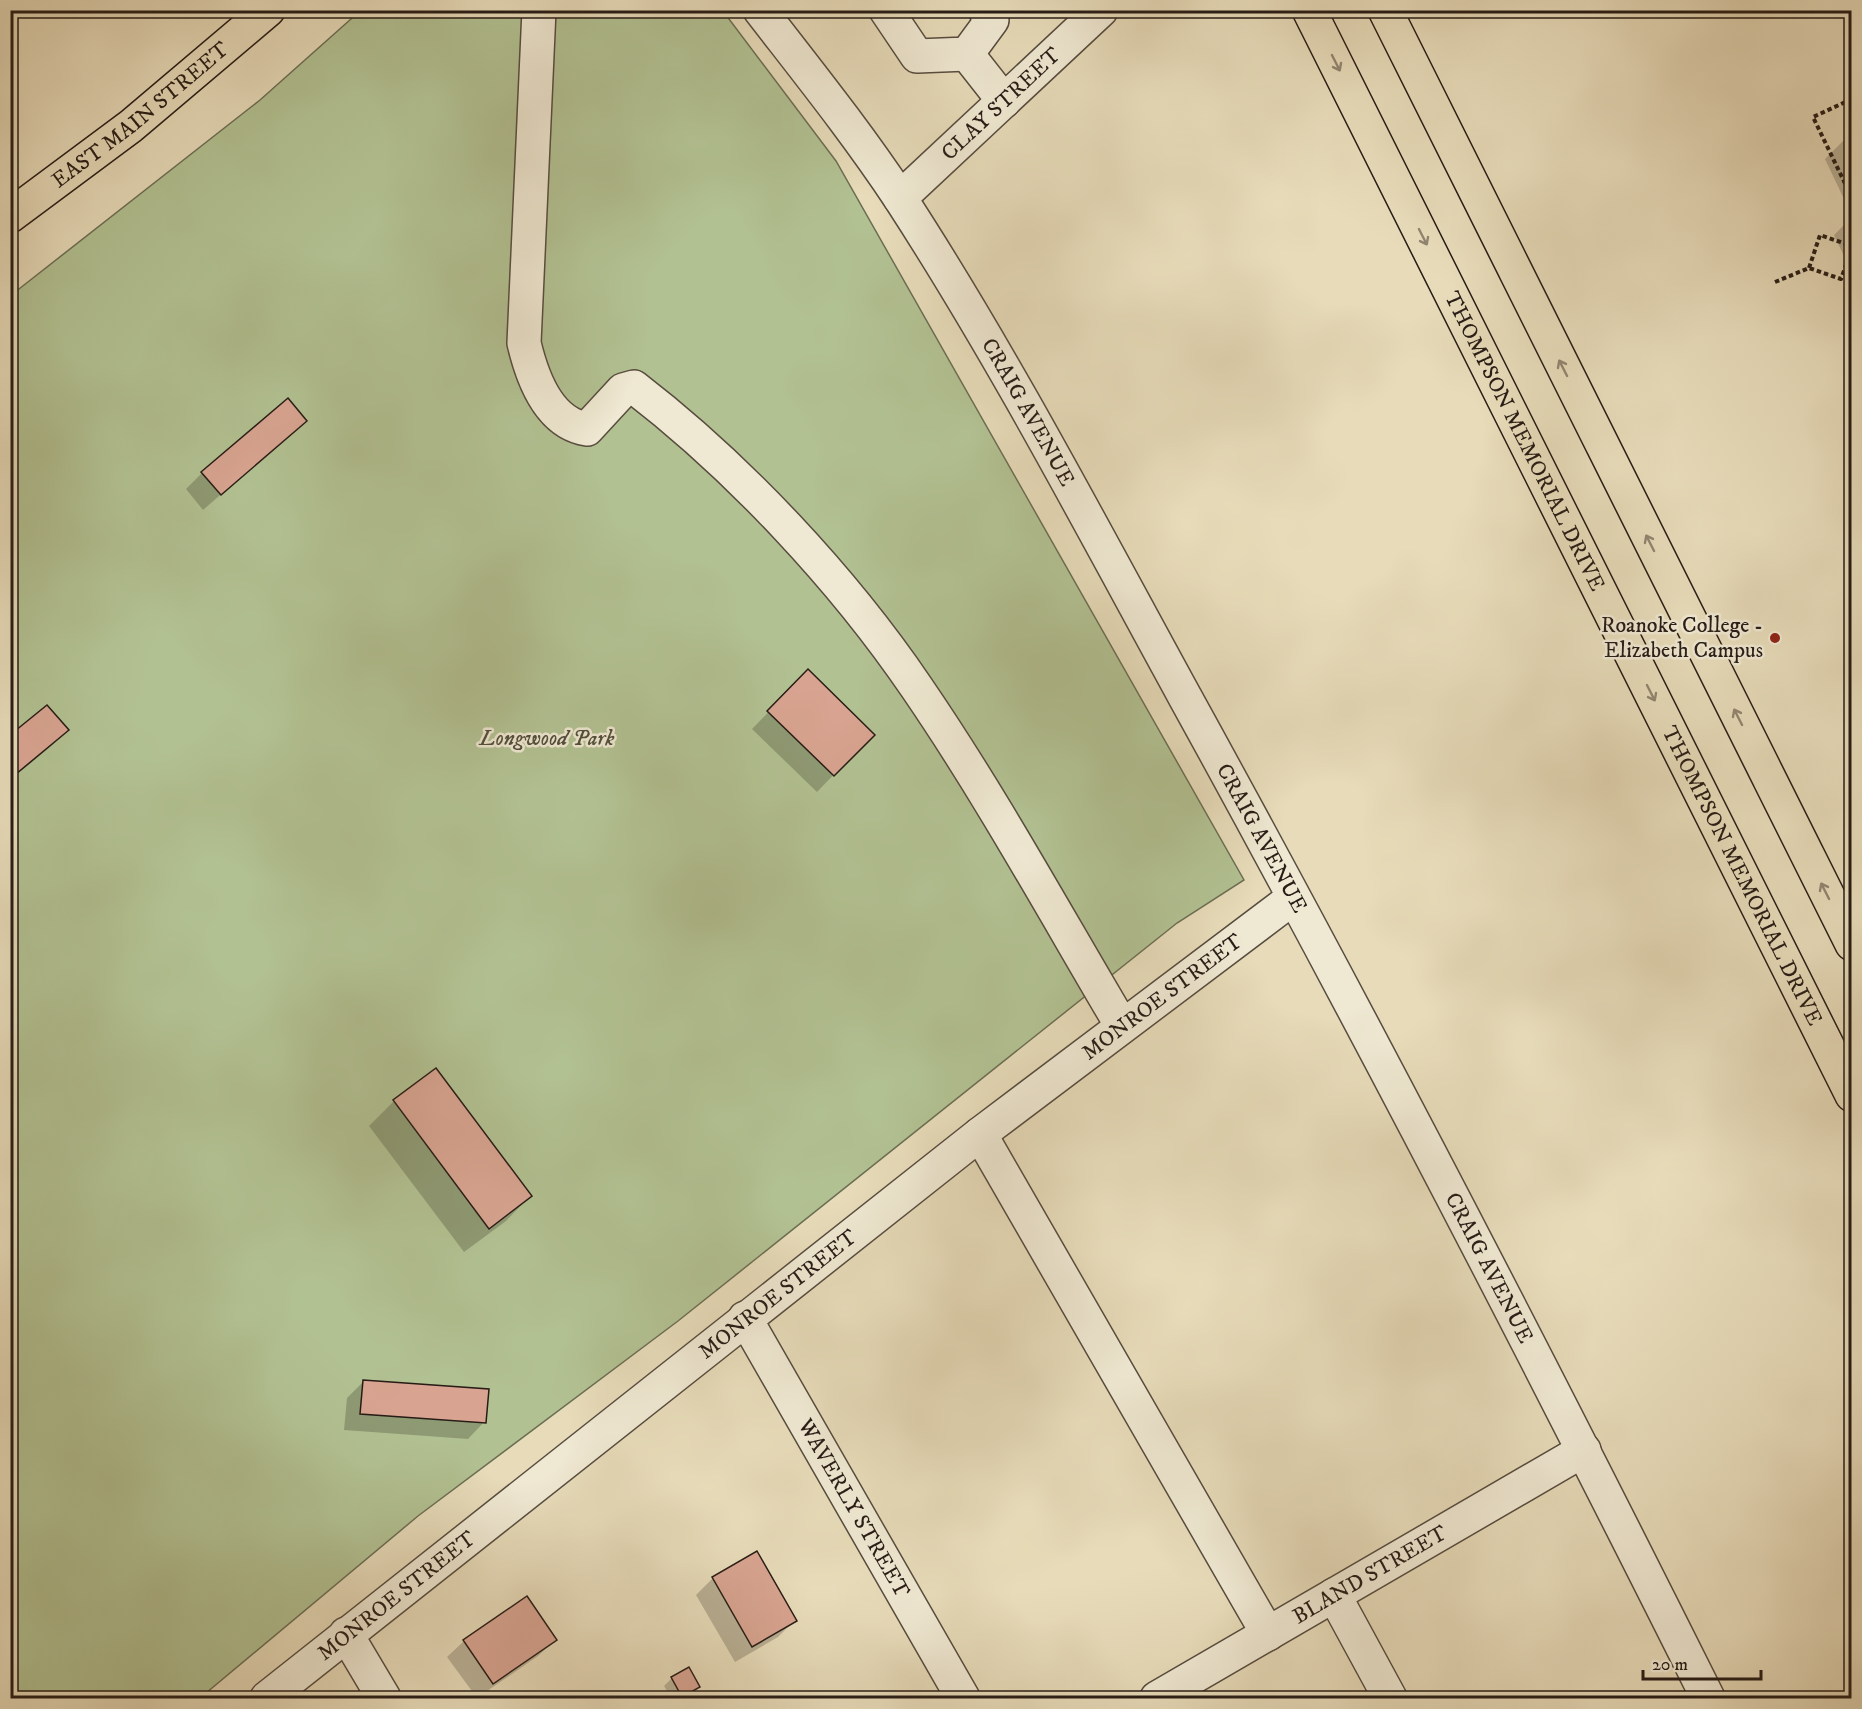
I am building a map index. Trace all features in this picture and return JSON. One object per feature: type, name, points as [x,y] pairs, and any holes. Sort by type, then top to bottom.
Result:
[{"type":"main road","name":"EAST MAIN STREET","points":[[10,216],[131,126],[268,10]]},
{"type":"main road","name":"THOMPSON MEMORIAL DRIVE","points":[[1310,10],[1851,1095]]},
{"type":"main road","points":[[1385,10],[1851,944]]},
{"type":"street","points":[[539,10],[525,343],[531,374],[536,383],[547,402],[568,421],[575,427],[587,429],[623,390],[634,387],[658,406],[753,494],[842,589],[917,687],[1122,1026]]},
{"type":"street","name":"CRAIG AVENUE","points":[[760,10],[839,111],[900,198],[1009,377],[1440,1171],[1584,1450],[1708,1698]]},
{"type":"street","points":[[886,10],[917,56],[967,54]]},
{"type":"street","points":[[967,54],[992,20],[985,10]]},
{"type":"street","name":"CLAY STREET","points":[[900,198],[1101,10]]},
{"type":"street","points":[[967,54],[1004,101]]},
{"type":"street","name":"MONROE STREET","points":[[267,1698],[980,1134],[1293,898]]},
{"type":"street","points":[[980,1134],[1268,1634]]},
{"type":"street","name":"WAVERLY STREET","points":[[745,1318],[963,1698]]},
{"type":"street","name":"BLAND STREET","points":[[1156,1698],[1584,1450]]},
{"type":"street","points":[[1334,1595],[1390,1698]]},
{"type":"street","points":[[346,1634],[384,1698]]},
{"type":"path","points":[[1851,99],[1813,117],[1851,198]]},
{"type":"path","points":[[1775,282],[1809,268],[1841,279],[1851,247],[1820,235],[1809,268]]},
{"type":"green space","name":"Longwood Park","points":[[360,11],[723,11],[836,161],[1244,880],[1177,923],[678,1321],[418,1516],[200,1698],[11,1698],[10,296],[260,100]]},
{"type":"building","points":[[288,398],[307,421],[221,495],[201,472]]},
{"type":"building","points":[[808,669],[875,735],[834,776],[767,711]]},
{"type":"building","points":[[47,705],[69,730],[10,779],[10,735]]},
{"type":"building","points":[[436,1068],[532,1196],[489,1229],[393,1100]]},
{"type":"building","points":[[363,1380],[489,1389],[486,1423],[360,1414]]},
{"type":"building","points":[[757,1551],[797,1621],[752,1647],[712,1577]]},
{"type":"building","points":[[527,1596],[557,1640],[493,1684],[463,1640]]},
{"type":"building","points":[[689,1667],[700,1687],[682,1697],[671,1677]]},
{"type":"place","name":"Roanoke College - Elizabeth Campus","points":[[1775,638]]}]
